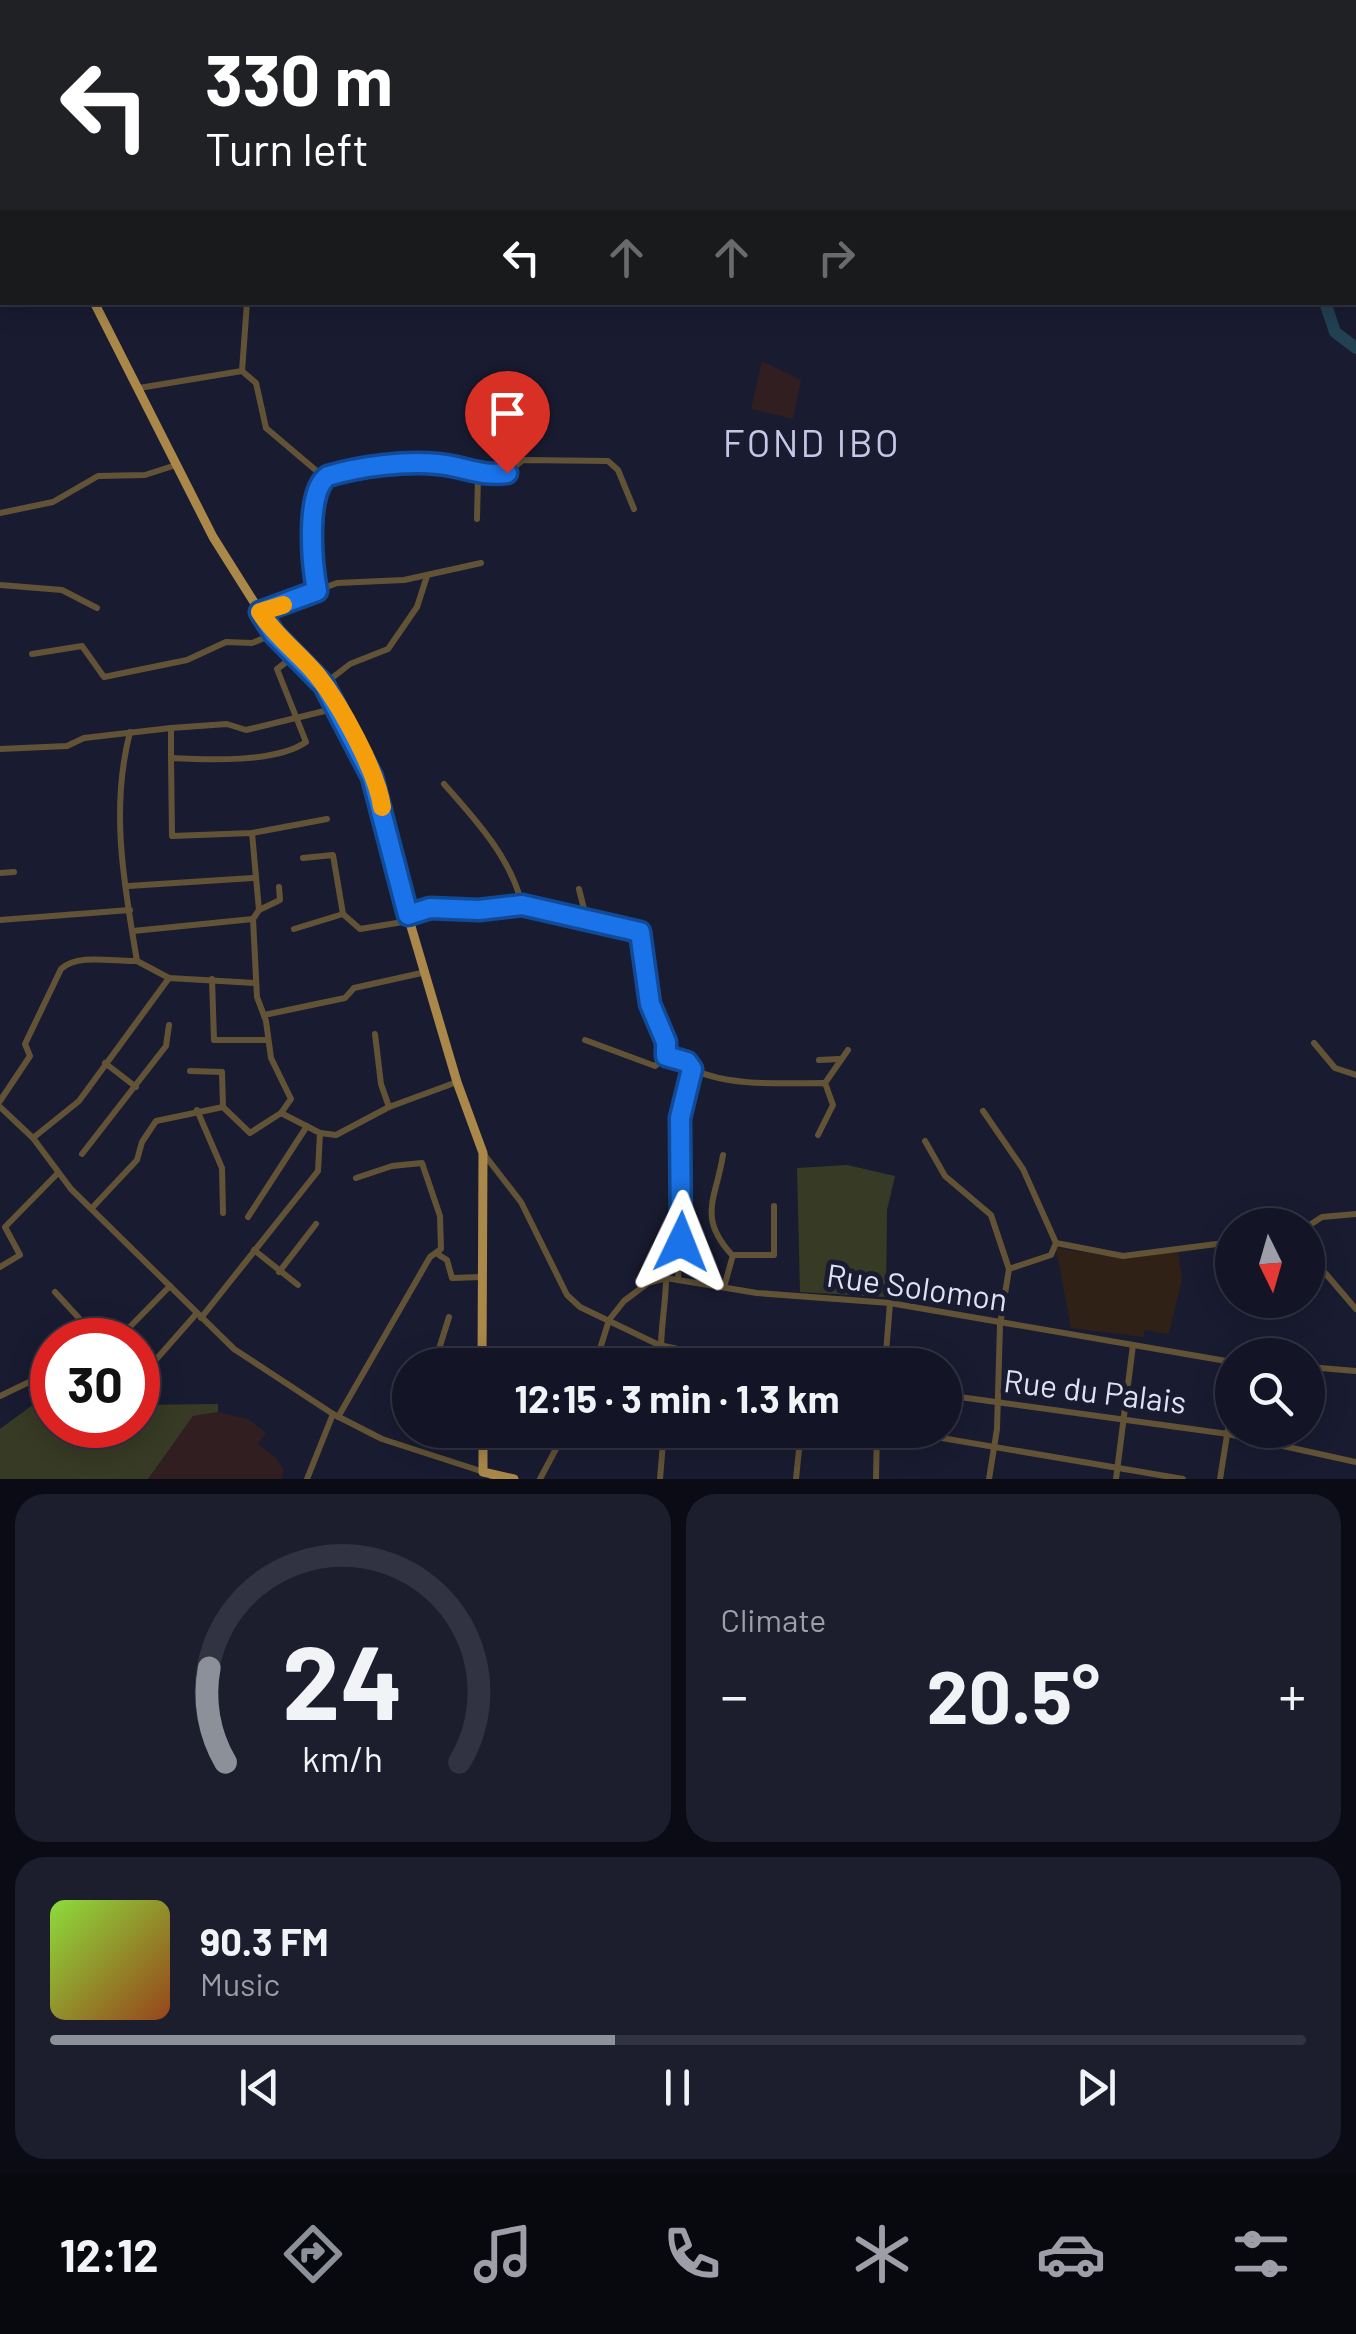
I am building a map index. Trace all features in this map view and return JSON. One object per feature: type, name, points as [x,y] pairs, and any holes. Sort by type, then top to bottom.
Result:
[{"type":"main road","points":[[96,305],[176,465],[260,612],[274,634],[324,685],[380,798],[387,845],[457,1082],[484,1152],[482,1348]]},
{"type":"main road","points":[[482,1448],[483,1472],[514,1479]]},
{"type":"street","points":[[242,372],[247,305]]},
{"type":"street","points":[[139,388],[242,372],[256,382],[266,428],[325,478]]},
{"type":"street","points":[[317,591],[314,522],[317,489],[325,478],[409,463],[443,464],[478,475],[507,473],[522,460],[608,461],[618,470],[634,509]]},
{"type":"street","points":[[0,513],[53,502],[98,476],[145,475],[176,465]]},
{"type":"street","points":[[477,519],[478,475]]},
{"type":"street","points":[[260,612],[337,583],[427,575],[481,563]]},
{"type":"street","points":[[324,685],[350,664],[388,649],[417,608],[427,575]]},
{"type":"street","points":[[0,585],[62,590],[96,608]]},
{"type":"street","points":[[32,654],[82,646],[104,677],[188,660],[226,642],[252,643],[274,634]]},
{"type":"street","points":[[171,758],[216,761],[285,752],[306,742],[300,718],[277,669],[297,654]]},
{"type":"street","points":[[0,749],[67,746],[130,732],[171,728],[227,724],[246,730],[337,708]]},
{"type":"street","points":[[171,728],[172,836],[252,832],[327,819]]},
{"type":"street","points":[[130,732],[123,761],[118,856],[128,886],[138,961]]},
{"type":"street","points":[[444,784],[478,822],[515,875],[522,905]]},
{"type":"street","points":[[252,832],[253,878],[259,910]]},
{"type":"street","points":[[303,858],[334,855],[344,914],[360,929],[409,918],[430,908],[479,910],[522,905],[640,932],[650,1004],[666,1042],[666,1056],[655,1066],[585,1040]]},
{"type":"street","points":[[0,873],[14,872]]},
{"type":"street","points":[[128,886],[253,878]]},
{"type":"street","points":[[190,1071],[222,1072],[223,1106],[250,1133],[281,1112],[291,1099],[267,1040],[255,983],[253,918],[259,910],[280,900],[279,886]]},
{"type":"street","points":[[579,889],[586,917]]},
{"type":"street","points":[[0,920],[130,910]]},
{"type":"street","points":[[294,929],[344,914]]},
{"type":"street","points":[[133,931],[253,918]]},
{"type":"street","points":[[255,983],[169,978],[138,961],[82,960],[61,969],[25,1044],[30,1056],[0,1104],[33,1138],[58,1173],[199,1316],[246,1358],[336,1416],[382,1440],[491,1476]]},
{"type":"street","points":[[264,1015],[345,998],[354,988],[426,972]]},
{"type":"street","points":[[33,1138],[79,1100],[169,978]]},
{"type":"street","points":[[212,980],[214,1040],[267,1040]]},
{"type":"street","points":[[82,1154],[166,1046],[169,1025]]},
{"type":"street","points":[[375,1034],[380,1084],[390,1108]]},
{"type":"street","points":[[1314,1043],[1335,1068],[1356,1075]]},
{"type":"street","points":[[825,1083],[848,1050]]},
{"type":"street","points":[[666,1056],[687,1062],[692,1069],[745,1080],[825,1083]]},
{"type":"street","points":[[819,1060],[839,1058]]},
{"type":"street","points":[[105,1064],[136,1087]]},
{"type":"street","points":[[678,1280],[683,1171],[680,1118],[692,1069]]},
{"type":"street","points":[[281,1112],[320,1134],[336,1134],[457,1082]]},
{"type":"street","points":[[818,1134],[834,1106],[825,1083]]},
{"type":"street","points":[[92,1208],[137,1160],[142,1142],[156,1121],[223,1106]]},
{"type":"street","points":[[197,1110],[222,1168],[223,1214]]},
{"type":"street","points":[[983,1111],[1023,1168],[1056,1243],[1051,1255],[1008,1268]]},
{"type":"street","points":[[248,1217],[308,1126]]},
{"type":"street","points":[[160,1357],[199,1316],[318,1171],[320,1134]]},
{"type":"street","points":[[926,1141],[944,1176],[991,1214],[1008,1268],[989,1479]]},
{"type":"street","points":[[484,1152],[521,1202],[568,1295],[580,1308],[673,1348]]},
{"type":"street","points":[[723,1155],[708,1210],[716,1235],[733,1255],[774,1255],[774,1206]]},
{"type":"street","points":[[356,1178],[392,1166],[422,1163],[441,1222],[438,1255]]},
{"type":"street","points":[[0,1267],[20,1256],[4,1227],[58,1173]]},
{"type":"street","points":[[1325,1218],[1356,1214]]},
{"type":"street","points":[[280,1272],[316,1224]]},
{"type":"street","points":[[1056,1243],[1124,1256],[1215,1244]]},
{"type":"street","points":[[254,1250],[298,1286]]},
{"type":"street","points":[[307,1479],[336,1416],[430,1257],[438,1255],[447,1260],[452,1278],[481,1277]]},
{"type":"street","points":[[724,1287],[733,1255]]},
{"type":"street","points":[[1325,1273],[1356,1309]]},
{"type":"street","points":[[600,1348],[609,1320],[640,1288],[666,1278],[666,1325],[659,1348]]},
{"type":"street","name":"Rue Solomon","points":[[666,1278],[890,1303],[1000,1325],[1215,1359]]},
{"type":"street","points":[[138,1318],[170,1286]]},
{"type":"street","points":[[55,1292],[79,1318]]},
{"type":"street","points":[[887,1348],[890,1303]]},
{"type":"street","points":[[439,1348],[449,1317]]},
{"type":"street","points":[[1116,1479],[1134,1344]]},
{"type":"street","points":[[1325,1369],[1356,1372]]},
{"type":"street","points":[[0,1396],[30,1381]]},
{"type":"street","name":"Rue du Palais","points":[[962,1399],[1215,1433]]},
{"type":"street","points":[[962,1442],[1183,1479]]},
{"type":"street","points":[[540,1479],[556,1448]]},
{"type":"street","points":[[660,1479],[663,1448]]},
{"type":"street","points":[[796,1479],[800,1448]]},
{"type":"street","points":[[876,1479],[877,1448]]},
{"type":"street","points":[[1220,1479],[1226,1448]]},
{"type":"street","name":"Rue du Palais","points":[[1292,1448],[1356,1462]]},
{"type":"shaded area","points":[[762,361],[801,380],[793,419],[751,409]]},
{"type":"shaded area","points":[[1056,1248],[1120,1258],[1178,1251],[1182,1279],[1169,1334],[1145,1330],[1143,1337],[1071,1328]]},
{"type":"shaded area","points":[[218,1412],[248,1419],[266,1433],[258,1444],[284,1470],[281,1479],[148,1479],[193,1416]]},
{"type":"green space","points":[[847,1165],[895,1176],[887,1210],[886,1297],[800,1292],[797,1168]]},
{"type":"green space","points":[[218,1404],[218,1412],[193,1416],[148,1479],[0,1479],[0,1429],[30,1407],[30,1448],[160,1448],[160,1405]]},
{"type":"waterway","points":[[1326,305],[1335,332],[1356,348]]},
{"type":"slow traffic","points":[[283,605],[260,612],[274,634],[324,685],[372,777],[382,807]]},
{"type":"district","name":"FOND IBO","points":[[812,444]]},
{"type":"route","points":[[507,473],[478,475],[443,464],[409,463],[328,476],[320,482],[316,495],[313,549],[317,591],[260,612],[274,634],[324,685],[372,777],[408,915],[430,908],[479,910],[522,905],[640,932],[650,1004],[666,1042],[666,1056],[687,1062],[692,1069],[680,1118],[681,1242]]}]
